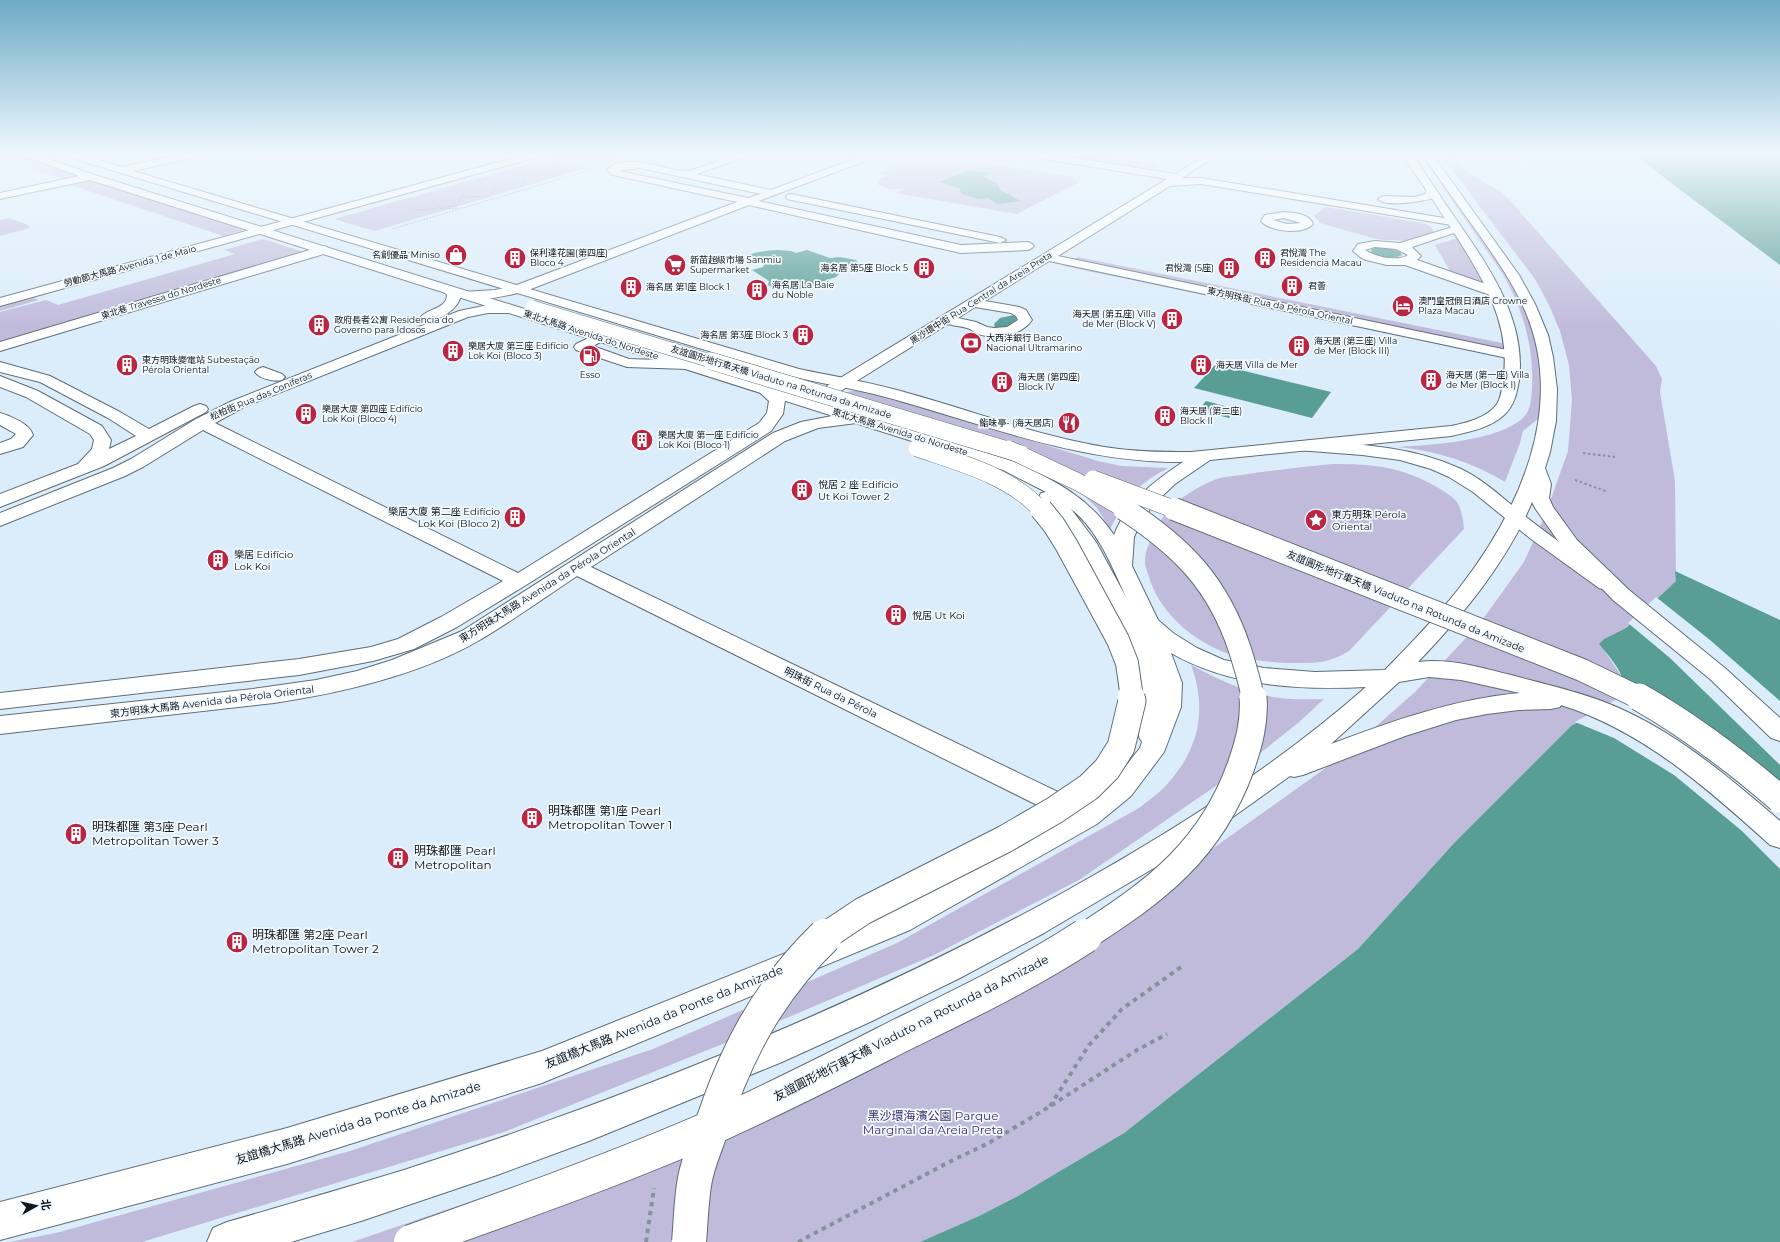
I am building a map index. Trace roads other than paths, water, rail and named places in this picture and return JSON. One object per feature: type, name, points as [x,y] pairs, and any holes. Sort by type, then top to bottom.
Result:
[{"type":"main road","name":"東北大馬路 Avenida do Nordeste","points":[[202,212],[858,419],[1008,458],[1081,508],[1098,527],[1122,567],[1150,624]]},
{"type":"main road","points":[[259,212],[796,373],[903,396],[1089,450],[1148,458],[1205,456],[1451,431],[1481,422],[1500,411],[1506,401],[1513,377],[1509,331],[1495,292],[1485,273],[1445,212]]},
{"type":"main road","name":"勞動節大馬路 Avenida 1 de Maio","points":[[0,302],[35,292],[87,288],[177,263],[188,250],[328,212]]},
{"type":"main road","points":[[465,295],[495,294],[518,289],[723,212]]},
{"type":"main road","points":[[790,212],[961,249],[1028,246]]},
{"type":"main road","name":"東方明珠街 Rua da Pérola Oriental","points":[[864,212],[1028,246],[1051,254],[1512,355]]},
{"type":"main road","name":"黑沙環中街 Rua Central da Areia Preta","points":[[837,412],[831,406],[829,398],[833,389],[1120,212]]},
{"type":"main road","points":[[1297,217],[1301,212]]},
{"type":"main road","points":[[1383,212],[1454,225]]},
{"type":"main road","points":[[227,1242],[402,1189],[566,1132],[714,1075],[848,1017],[968,959],[1072,904],[1164,849],[1242,797],[1309,747],[1366,700],[1413,655],[1452,612],[1482,573],[1506,536],[1515,518],[1537,468],[1545,438],[1549,409],[1549,383],[1547,358],[1541,335],[1533,314],[1513,275],[1468,212]]},
{"type":"main road","points":[[1400,247],[1454,225]]},
{"type":"main road","points":[[1371,244],[1400,247],[1409,250],[1415,255],[1414,258],[1407,261],[1392,262],[1376,259],[1362,254],[1359,249],[1363,246],[1371,244]]},
{"type":"main road","name":"東北巷 Travessa do Nordeste","points":[[0,346],[323,250]]},
{"type":"main road","points":[[1407,261],[1495,292]]},
{"type":"main road","name":"友誼圓形地行車天橋 Viaduto na Rotunda da Amizade","points":[[411,1242],[568,1186],[708,1129],[973,1000],[1063,952],[1152,890],[1190,856],[1212,824],[1238,778],[1253,719],[1251,684],[1234,630],[1215,592],[1199,570],[1185,555],[1160,534],[1103,496],[1071,479],[1008,458],[532,307],[518,300],[516,296],[518,289]]},
{"type":"main road","name":"松柏街 Rua das Coníferas","points":[[0,501],[80,470],[201,408],[270,375],[434,316],[453,301],[454,294],[448,290]]},
{"type":"main road","points":[[948,318],[952,321],[972,325],[983,330],[993,332],[1015,328],[1022,324],[1024,320],[1021,313],[1014,310],[972,303]]},
{"type":"main road","name":"松柏街 Rua das Coníferas","points":[[0,520],[105,478],[137,463],[202,422],[264,394],[464,314],[488,309],[511,310]]},
{"type":"main road","points":[[599,337],[581,347],[627,363],[688,366]]},
{"type":"main road","points":[[796,373],[813,376],[832,376],[849,373],[870,366]]},
{"type":"main road","points":[[0,367],[45,379],[114,415],[148,436],[146,452],[137,463]]},
{"type":"main road","points":[[0,381],[32,394],[96,430],[102,435],[104,441],[100,449],[80,470]]},
{"type":"main road","name":"東方明珠大馬路 Avenida da Pérola Oriental","points":[[0,701],[299,667],[373,654],[406,644],[429,633],[519,581],[765,427],[775,414],[776,400],[764,389]]},
{"type":"main road","points":[[0,418],[24,432]]},
{"type":"main road","points":[[689,1242],[695,1178],[722,1094],[739,1054],[764,1009],[786,978],[810,951],[829,933],[863,911],[1005,839],[1055,810],[1089,787],[1107,769],[1121,747],[1132,701],[1127,663],[1118,640],[1067,546],[1040,508],[1009,483],[876,431],[858,419]]},
{"type":"main road","name":"東方明珠大馬路 Avenida da Pérola Oriental","points":[[0,725],[264,696],[313,689],[357,680],[438,652],[470,636],[778,437],[797,428],[815,423],[858,419]]},
{"type":"main road","points":[[202,422],[519,581]]},
{"type":"main road","points":[[0,441],[24,432]]},
{"type":"main road","points":[[0,449],[17,443],[25,435],[24,432]]},
{"type":"main road","points":[[1304,446],[1372,450],[1407,456],[1455,473],[1476,485],[1515,518],[1561,553],[1621,594]]},
{"type":"main road","points":[[1122,567],[1124,535],[1133,517],[1159,488],[1189,465],[1205,456]]},
{"type":"main road","points":[[1008,458],[1058,505],[1083,536],[1135,636],[1149,676],[1153,706],[1151,752]]},
{"type":"main road","name":"友誼圓形地行車天橋 Viaduto na Rotunda da Amizade","points":[[1008,458],[1139,495],[1582,670],[1636,695],[1675,718],[1752,774],[1780,799]]},
{"type":"main road","points":[[1537,468],[1542,484],[1540,498],[1551,519],[1570,544],[1621,594],[1718,674],[1780,732]]},
{"type":"main road","name":"明珠街 Rua da Pérola","points":[[575,567],[1087,818]]},
{"type":"main road","points":[[1150,624],[1172,643],[1196,657],[1222,668],[1255,675],[1314,679],[1390,677],[1427,669],[1472,674],[1586,704],[1620,719],[1660,740],[1739,800],[1780,837]]},
{"type":"main road","name":"友誼橋大馬路 Avenida da Ponte da Amizade","points":[[0,1221],[287,1146],[542,1067],[899,921],[1087,818],[1122,789],[1151,752],[1170,707],[1170,683],[1150,624]]},
{"type":"main road","points":[[1242,797],[1307,762],[1416,722],[1476,707],[1496,704],[1541,701],[1586,704]]},
{"type":"place","name":"名創優品 Miniso","points":[[456,255]]},
{"type":"place","name":"保利達花園(第四座) Bloco 4","points":[[515,258]]},
{"type":"place","name":"君悅灣 The Residencia Macau","points":[[1265,258]]},
{"type":"place","name":"新苗超級市場 Sanmiu Supermarket","points":[[675,265]]},
{"type":"place","name":"海名居 第5座 Block 5","points":[[924,268]]},
{"type":"place","name":"君悅灣 (5座)","points":[[1229,268]]},
{"type":"place","name":"君薈","points":[[1292,286]]},
{"type":"place","name":"海名居 第1座 Block 1","points":[[631,287]]},
{"type":"place","name":"海名居 La Baie du Noble","points":[[757,290]]},
{"type":"place","name":"澳門皇冠假日酒店 Crowne Plaza Macau","points":[[1403,306]]},
{"type":"place","name":"海天居 (第五座) Villa de Mer (Block V)","points":[[1172,319]]},
{"type":"place","name":"政府長者公寓 Residencia do Governo para Idosos","points":[[319,325]]},
{"type":"place","name":"海名居 第3座 Block 3","points":[[803,335]]},
{"type":"place","name":"大西洋銀行 Banco Nacional Ultramarino","points":[[971,343]]},
{"type":"place","name":"海天居 (第三座) Villa de Mer (Block III)","points":[[1299,346]]},
{"type":"place","name":"樂居大廈 第三座 Edifício Lok Koi (Bloco 3)","points":[[453,351]]},
{"type":"place","name":"Esso","points":[[590,356]]},
{"type":"place","name":"東方明珠變電站 Subestação Pérola Oriental","points":[[127,365]]},
{"type":"place","name":"海天居 Villa de Mer","points":[[1201,365]]},
{"type":"place","name":"海天居 (第一座) Villa de Mer (Block I)","points":[[1431,380]]},
{"type":"place","name":"海天居 (第四座) Block IV","points":[[1002,382]]},
{"type":"place","name":"樂居大廈 第四座 Edifício Lok Koi (Bloco 4)","points":[[306,414]]},
{"type":"place","name":"海天居 (第二座) Block II","points":[[1165,416]]},
{"type":"place","name":"鮨味亭- (海天居店)","points":[[1069,423]]},
{"type":"place","name":"樂居大廈 第一座 Edifício Lok Koi (Bloco 1)","points":[[642,440]]},
{"type":"place","name":"悅居 2 座 Edifício Ut Koi Tower 2","points":[[802,490]]},
{"type":"place","name":"樂居大廈 第二座 Edifício Lok Koi (Bloco 2)","points":[[515,517]]},
{"type":"place","name":"東方明珠 Pérola Oriental","points":[[1316,520]]},
{"type":"place","name":"樂居 Edifício Lok Koi","points":[[218,560]]},
{"type":"place","name":"悅居 Ut Koi","points":[[896,615]]},
{"type":"place","name":"明珠都匯 第1座 Pearl Metropolitan Tower 1","points":[[532,818]]},
{"type":"place","name":"明珠都匯 第3座 Pearl Metropolitan Tower 3","points":[[76,834]]},
{"type":"place","name":"明珠都匯 Pearl Metropolitan","points":[[398,858]]},
{"type":"place","name":"明珠都匯 第2座 Pearl Metropolitan Tower 2","points":[[237,942]]},
{"type":"park label","name":"黑沙環海濱公園 Parque Marginal da Areia Preta","points":[[933,1123]]}]
